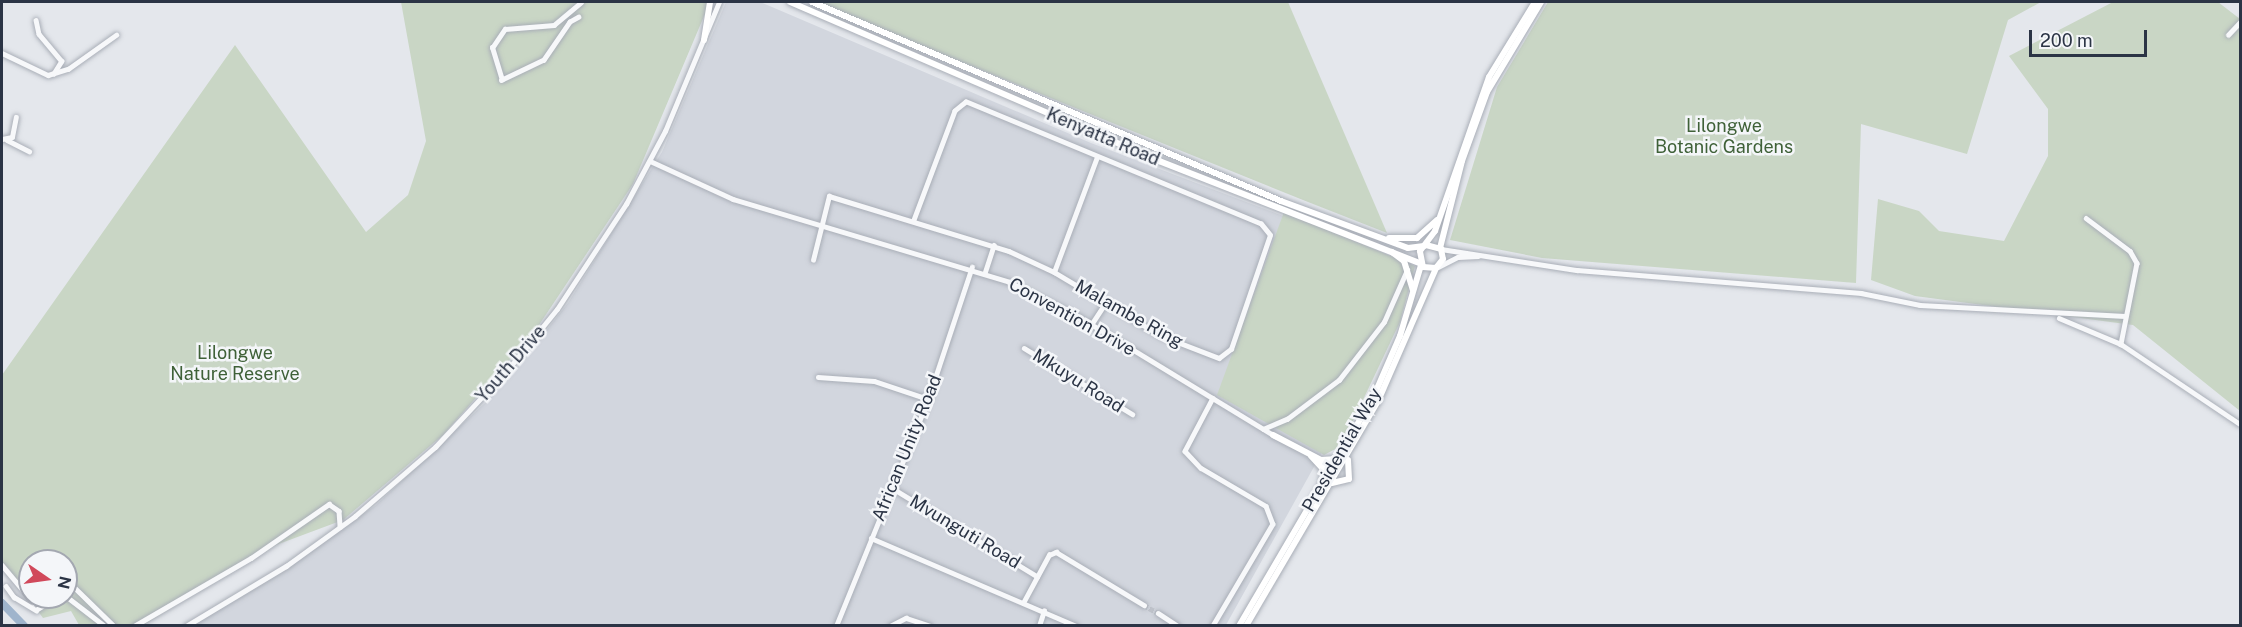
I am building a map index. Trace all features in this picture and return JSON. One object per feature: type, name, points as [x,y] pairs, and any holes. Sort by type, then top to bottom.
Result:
[{"type":"main road","points":[[704,40],[711,2]]},
{"type":"main road","name":"Kenyatta Road","points":[[790,2],[1234,192],[1382,245],[1420,264]]},
{"type":"main road","name":"Kenyatta Road","points":[[812,2],[1281,201],[1407,248],[1425,246]]},
{"type":"main road","name":"Presidential Way","points":[[1246,626],[1332,483],[1341,453],[1384,375],[1414,294],[1425,246],[1440,218],[1482,92],[1535,2]]},
{"type":"main road","name":"Presidential Way","points":[[1239,626],[1299,525],[1370,416],[1437,268],[1440,249],[1480,109],[1502,62],[1541,2]]},
{"type":"main road","points":[[1377,235],[1417,238],[1440,218]]},
{"type":"main road","points":[[1382,245],[1408,268],[1414,294]]},
{"type":"main road","points":[[1425,246],[1440,249]]},
{"type":"main road","points":[[1420,264],[1437,268]]},
{"type":"main road","points":[[1332,483],[1349,479],[1346,465],[1370,416]]},
{"type":"main road","points":[[1273,435],[1324,461],[1335,460],[1341,453]]},
{"type":"main road","points":[[1299,525],[1324,476],[1311,456]]},
{"type":"street","points":[[579,17],[570,22],[544,60],[502,80],[492,48],[505,29],[554,25],[581,2]]},
{"type":"street","name":"Youth Drive","points":[[186,626],[265,579],[340,527],[413,468],[509,368],[572,289],[650,160],[719,2]]},
{"type":"street","points":[[36,20],[39,34],[62,61],[54,74]]},
{"type":"street","points":[[2228,36],[2241,22]]},
{"type":"street","points":[[2,53],[39,73],[54,74],[68,69],[116,35]]},
{"type":"street","name":"Malambe Ring","points":[[821,225],[829,195],[994,244],[1054,272],[1167,338],[1224,357],[1231,349],[1270,235],[1261,224],[963,102],[955,111],[914,220]]},
{"type":"street","points":[[16,117],[4,140],[29,151]]},
{"type":"street","points":[[1054,272],[1097,157]]},
{"type":"street","name":"Convention Drive","points":[[650,160],[722,196],[985,272],[1091,325],[1335,471]]},
{"type":"street","points":[[2086,218],[2130,251],[2138,263],[2125,316],[2121,344]]},
{"type":"street","points":[[813,260],[821,225]]},
{"type":"street","points":[[985,272],[994,244]]},
{"type":"street","points":[[1440,249],[1577,270],[1861,293],[1920,305],[2050,316],[2125,316]]},
{"type":"street","points":[[1437,268],[1458,257],[1481,256]]},
{"type":"street","name":"African Unity Road","points":[[836,626],[928,399],[972,267]]},
{"type":"street","points":[[1263,429],[1283,422],[1339,381],[1384,322],[1408,268]]},
{"type":"street","points":[[1091,325],[1106,302]]},
{"type":"street","points":[[2050,316],[2121,344],[2241,424]]},
{"type":"street","name":"Mkuyu Road","points":[[1024,348],[1132,414]]},
{"type":"street","points":[[818,377],[880,382],[928,399]]},
{"type":"street","points":[[1213,398],[1185,451],[1201,468],[1266,506],[1273,525],[1213,626]]},
{"type":"street","name":"Mvunguti Road","points":[[892,488],[1037,576]]},
{"type":"street","points":[[134,626],[251,558],[329,504],[339,511],[340,527]]},
{"type":"street","points":[[871,538],[1076,626]]},
{"type":"street","points":[[1023,603],[1049,555],[1056,552],[1144,605]]},
{"type":"street","points":[[2,565],[18,584]]},
{"type":"street","points":[[6,586],[18,599]]},
{"type":"street","points":[[78,591],[114,626]]},
{"type":"street","points":[[78,605],[105,626]]},
{"type":"street","points":[[1039,626],[1044,611]]},
{"type":"street","points":[[1158,613],[1178,626]]},
{"type":"street","points":[[890,626],[906,618],[930,626]]},
{"type":"shaded area","points":[[726,2],[760,2],[1091,143],[1412,265],[1320,456],[1226,625],[189,626],[375,506],[501,388],[568,303],[662,152]]},
{"type":"green space","name":"Lilongwe Nature Reserve","points":[[401,2],[710,2],[633,184],[535,331],[443,435],[343,520],[276,545],[143,625],[79,625],[71,611],[43,618],[36,609],[78,609],[78,549],[18,549],[18,584],[2,562],[2,375],[235,45],[366,232],[408,195],[426,141]]},
{"type":"green space","points":[[813,2],[1288,2],[1387,233],[1308,202]]},
{"type":"green space","name":"Lilongwe Botanic Gardens","points":[[1548,2],[2041,2],[2008,20],[1967,154],[1861,124],[1856,283],[1542,258],[1450,240],[1497,87]]},
{"type":"green space","points":[[2113,2],[2218,2],[2240,19],[2240,411],[2133,325],[1915,296],[1871,280],[1878,199],[1919,211],[1939,231],[2004,241],[2048,156],[2048,109],[2009,56]]},
{"type":"green space","points":[[1284,212],[1415,266],[1400,322],[1341,446],[1324,455],[1217,395]]},
{"type":"waterway","points":[[2,603],[24,626]]},
{"type":"tunnel","points":[[1144,605],[1158,613]]}]
